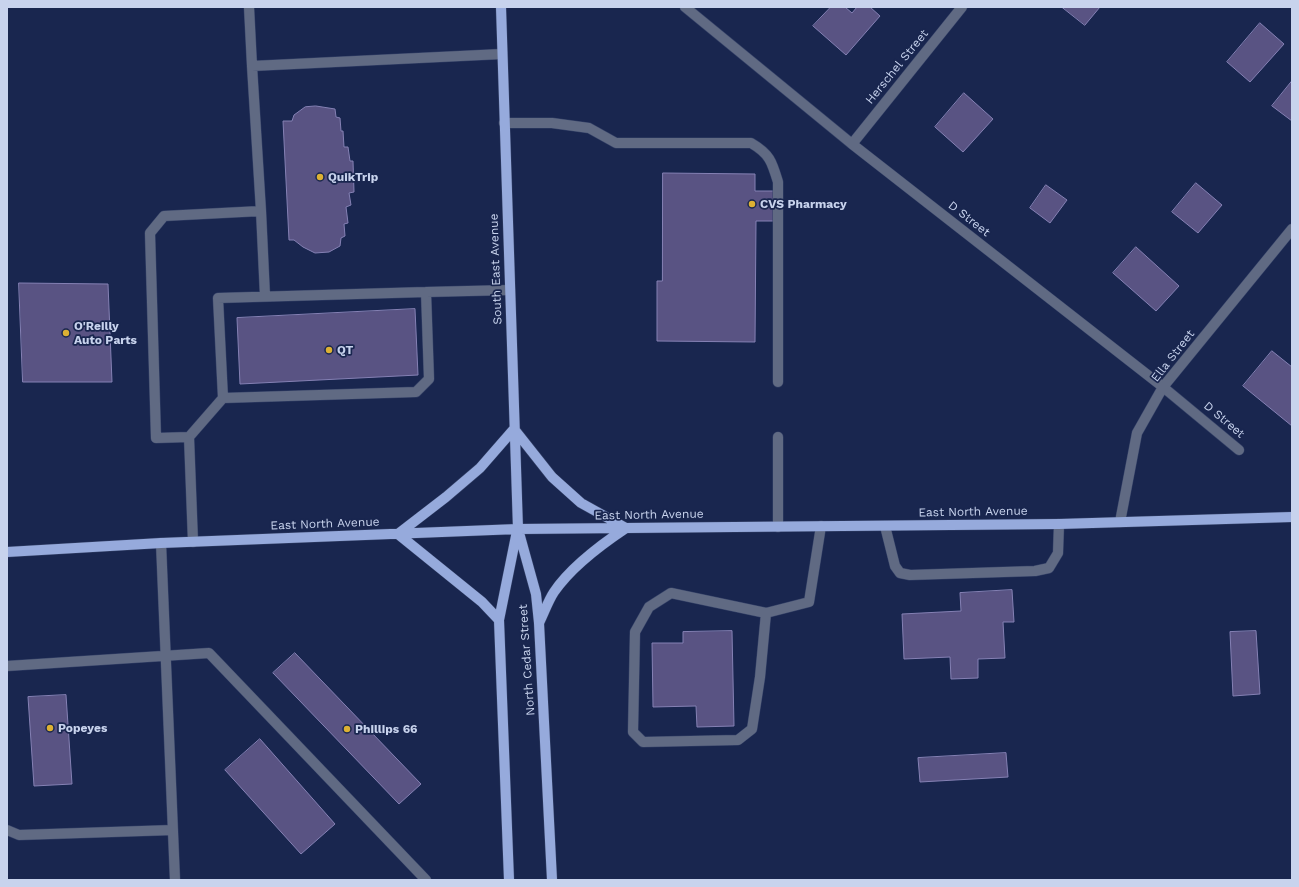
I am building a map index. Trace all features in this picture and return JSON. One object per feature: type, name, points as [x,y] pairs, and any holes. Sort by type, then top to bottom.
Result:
[{"type":"main road","name":"South East Avenue","points":[[501,7],[518,529]]},
{"type":"main road","points":[[499,620],[482,602],[398,534],[446,497],[480,468],[514,429],[552,477],[581,503],[626,528],[600,546],[569,574],[554,592],[539,623]]},
{"type":"main road","name":"East North Avenue","points":[[7,552],[161,543],[518,529],[1059,524],[1292,517]]},
{"type":"main road","name":"North Cedar Street","points":[[509,880],[499,620],[518,529]]},
{"type":"main road","name":"North Cedar Street","points":[[518,529],[536,594],[539,623],[552,880]]},
{"type":"street","points":[[249,7],[265,296]]},
{"type":"street","name":"D Street","points":[[685,7],[852,144],[1163,387],[1239,450]]},
{"type":"street","name":"Herschel Street","points":[[852,144],[962,7]]},
{"type":"street","points":[[252,66],[502,54]]},
{"type":"street","points":[[504,123],[552,122],[589,128],[616,143],[751,143],[762,150],[770,160],[778,182],[778,382]]},
{"type":"street","points":[[189,437],[156,438],[150,233],[164,216],[261,211]]},
{"type":"street","name":"Ella Street","points":[[1120,522],[1137,433],[1163,387],[1292,229]]},
{"type":"street","points":[[193,542],[189,437],[223,398],[218,298],[510,290]]},
{"type":"street","points":[[223,398],[416,392],[429,379],[426,292]]},
{"type":"street","points":[[778,437],[778,527]]},
{"type":"street","points":[[885,526],[895,566],[900,573],[910,575],[1035,571],[1049,568],[1058,552],[1059,524]]},
{"type":"street","points":[[766,613],[760,677],[752,729],[738,740],[643,742],[633,732],[635,632],[649,607],[671,593],[766,613],[809,602],[821,526]]},
{"type":"street","points":[[161,543],[175,880]]},
{"type":"street","points":[[7,666],[209,653],[426,880]]},
{"type":"street","points":[[7,830],[19,835],[173,830]]},
{"type":"building","points":[[831,7],[845,7],[852,13],[857,7],[870,7],[880,16],[846,55],[813,26]]},
{"type":"building","points":[[1062,7],[1100,7],[1085,25]]},
{"type":"building","points":[[1260,23],[1284,44],[1250,82],[1227,62]]},
{"type":"building","points":[[1292,81],[1292,121],[1272,106]]},
{"type":"building","points":[[964,93],[993,119],[963,152],[935,127]]},
{"type":"building","name":"QuikTrip","points":[[316,106],[335,109],[336,117],[340,118],[344,147],[348,147],[350,161],[353,161],[354,192],[349,193],[351,205],[346,207],[348,223],[344,224],[345,236],[341,238],[340,246],[329,252],[315,253],[303,247],[294,240],[289,240],[283,121],[292,121],[294,115],[305,107]]},
{"type":"building","name":"CVS Pharmacy","points":[[663,173],[755,174],[755,191],[774,191],[774,221],[756,221],[755,342],[657,341],[657,281],[662,281]]},
{"type":"building","points":[[1196,183],[1222,205],[1198,233],[1172,212]]},
{"type":"building","points":[[1046,185],[1067,200],[1050,223],[1030,208]]},
{"type":"building","points":[[1136,247],[1179,286],[1156,311],[1113,273]]},
{"type":"building","name":"O'Reilly Auto Parts","points":[[19,283],[108,284],[112,382],[23,382]]},
{"type":"building","points":[[415,309],[418,375],[240,384],[237,318]]},
{"type":"building","points":[[1272,351],[1292,367],[1292,426],[1243,386]]},
{"type":"building","points":[[1012,590],[1014,622],[1003,622],[1005,658],[978,659],[978,678],[951,679],[950,657],[904,659],[902,614],[961,611],[960,593]]},
{"type":"building","points":[[732,631],[734,726],[697,727],[696,706],[653,707],[652,643],[683,643],[683,632]]},
{"type":"building","points":[[1256,631],[1260,694],[1233,696],[1230,632]]},
{"type":"building","name":"Phillips 66","points":[[295,653],[421,784],[399,804],[273,673]]},
{"type":"building","points":[[66,695],[72,784],[34,786],[28,697]]},
{"type":"building","points":[[260,739],[335,824],[301,854],[225,770]]},
{"type":"building","points":[[1006,753],[1008,777],[920,782],[918,758]]},
{"type":"place","name":"QuikTrip","points":[[320,177]]},
{"type":"place","name":"CVS Pharmacy","points":[[752,204]]},
{"type":"place","name":"O'Reilly Auto Parts","points":[[66,333]]},
{"type":"place","name":"QT","points":[[329,350]]},
{"type":"place","name":"Popeyes","points":[[50,728]]},
{"type":"place","name":"Phillips 66","points":[[347,729]]}]
